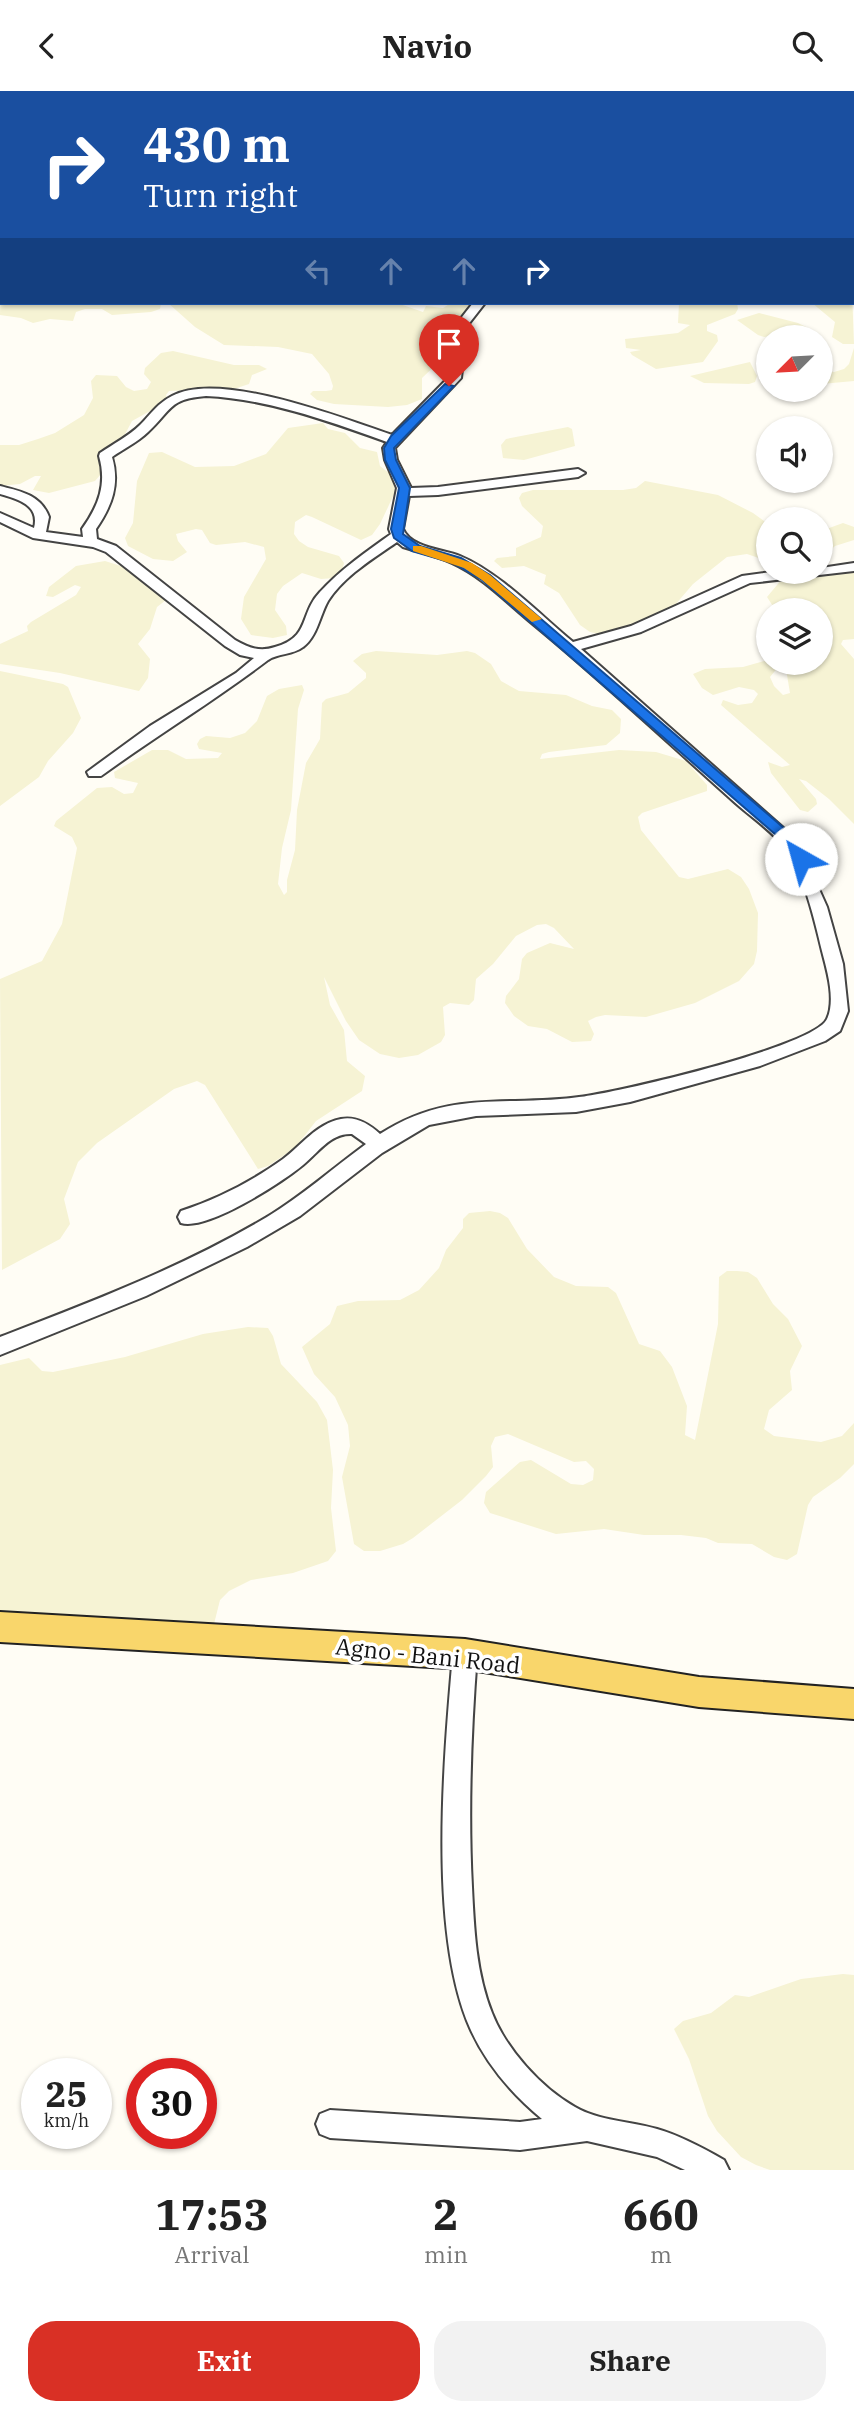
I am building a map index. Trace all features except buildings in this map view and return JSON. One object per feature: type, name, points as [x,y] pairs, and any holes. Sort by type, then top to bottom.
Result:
[{"type":"main road","name":"Agno - Bani Road","points":[[0,1627],[360,1645],[465,1654],[699,1692],[854,1704]]},
{"type":"street","points":[[0,1346],[106,1304],[241,1240],[308,1201],[414,1122],[444,1113],[576,1105],[654,1089],[794,1046],[833,1028],[840,1017],[842,1007],[837,965],[810,877],[791,843],[570,647],[486,577],[457,561],[416,548],[398,535],[396,529],[404,492],[402,479],[389,454],[389,448],[455,378],[461,326],[477,305]]},
{"type":"street","points":[[91,542],[89,529],[100,515],[111,476],[105,456],[144,429],[159,410],[186,394],[239,394],[358,426],[394,440]]},
{"type":"street","points":[[404,492],[438,491],[578,474]]},
{"type":"street","points":[[0,490],[36,505],[44,512],[45,523],[38,535]]},
{"type":"street","points":[[0,517],[38,535],[91,542],[111,549],[230,643],[244,652],[266,655]]},
{"type":"street","points":[[95,772],[144,736],[241,676],[266,655],[296,646],[303,639],[323,597],[352,568],[398,535]]},
{"type":"street","points":[[833,570],[854,567]]},
{"type":"street","points":[[570,647],[636,629],[747,579],[756,578]]},
{"type":"street","points":[[188,1217],[207,1212],[285,1168],[335,1129],[352,1125],[362,1129],[380,1146]]},
{"type":"street","points":[[465,1654],[458,1739],[457,1848],[463,1952],[472,1995],[481,2021],[502,2056],[543,2101],[566,2118],[658,2143],[714,2170]]},
{"type":"street","points":[[330,2124],[520,2136],[588,2126]]},
{"type":"shaded area","points":[[0,305],[161,305],[160,309],[151,312],[112,315],[102,309],[85,309],[76,312],[73,321],[50,319],[33,323],[0,315]]},
{"type":"shaded area","points":[[170,305],[403,305],[423,312],[426,306],[443,308],[448,305],[471,305],[460,320],[444,333],[441,360],[422,378],[422,399],[407,405],[388,407],[334,404],[317,400],[310,394],[313,391],[332,390],[333,386],[329,374],[312,354],[278,347],[224,345],[195,327]]},
{"type":"shaded area","points":[[679,305],[737,305],[735,314],[707,325],[707,331],[717,335],[718,341],[703,362],[656,369],[630,352],[641,350],[626,348],[625,339],[678,333],[690,325],[678,323]]},
{"type":"shaded area","points":[[814,305],[853,305],[854,344],[843,344],[833,338],[835,322]]},
{"type":"shaded area","points":[[759,313],[802,325],[756,325],[756,334],[737,320]]},
{"type":"shaded area","points":[[854,348],[854,381],[833,383],[833,372],[844,369],[849,364]]},
{"type":"shaded area","points":[[173,351],[234,365],[259,365],[267,369],[252,375],[249,384],[234,389],[169,391],[166,395],[168,401],[132,421],[123,438],[108,450],[101,460],[101,474],[95,481],[49,493],[33,490],[41,476],[35,476],[20,484],[0,486],[0,445],[19,445],[55,433],[84,415],[93,398],[91,381],[96,375],[117,376],[126,387],[134,391],[147,389],[151,382],[144,374],[145,368],[161,353]]},
{"type":"shaded area","points":[[750,362],[756,379],[749,384],[704,383],[690,376]]},
{"type":"shaded area","points":[[323,423],[328,429],[345,433],[360,448],[377,452],[380,466],[394,477],[397,488],[380,524],[372,535],[361,540],[306,515],[295,522],[294,534],[299,541],[308,547],[339,556],[344,563],[342,571],[335,578],[321,579],[302,573],[283,586],[277,594],[275,610],[286,626],[287,635],[273,638],[251,635],[241,619],[244,597],[266,559],[264,547],[245,542],[216,545],[210,543],[202,530],[196,529],[176,534],[187,552],[173,561],[153,559],[128,546],[125,538],[133,523],[137,481],[149,453],[162,452],[195,467],[234,466],[266,454],[288,428]]},
{"type":"shaded area","points":[[568,427],[572,429],[575,446],[524,460],[503,458],[501,445],[506,439]]},
{"type":"shaded area","points":[[645,481],[718,495],[753,513],[756,515],[756,557],[747,554],[727,557],[693,584],[675,605],[637,625],[604,635],[590,632],[580,625],[559,593],[544,584],[546,575],[524,566],[502,568],[494,561],[497,558],[516,556],[516,548],[541,537],[543,526],[522,506],[519,498],[522,493],[533,490],[636,488]]},
{"type":"shaded area","points":[[843,523],[854,527],[854,540],[833,548],[833,527]]},
{"type":"shaded area","points":[[105,561],[127,568],[166,600],[157,607],[150,629],[138,644],[150,659],[148,678],[139,691],[60,673],[0,664],[0,644],[28,631],[27,626],[31,622],[76,595],[81,587],[75,585],[53,597],[46,596],[49,587],[76,566]]},
{"type":"shaded area","points":[[854,569],[854,639],[843,640],[841,644],[854,659],[854,824],[829,799],[806,781],[799,779],[816,799],[817,804],[808,812],[800,810],[771,773],[768,762],[782,767],[790,765],[721,705],[723,700],[738,705],[752,703],[758,694],[754,690],[739,687],[713,695],[702,688],[693,674],[705,669],[743,667],[756,663],[756,675],[772,675],[774,686],[783,695],[790,693],[787,675],[833,675],[833,598],[767,597],[778,584],[833,584],[833,572]]},
{"type":"shaded area","points":[[376,651],[437,655],[467,651],[475,653],[491,664],[501,681],[519,691],[566,695],[592,706],[612,710],[621,719],[620,733],[606,745],[549,752],[542,754],[540,759],[619,750],[656,752],[686,761],[707,785],[707,791],[642,813],[638,817],[641,830],[679,877],[688,879],[728,869],[741,877],[749,889],[758,913],[754,964],[739,981],[695,1003],[646,1017],[596,1017],[588,1021],[594,1034],[591,1041],[572,1042],[547,1029],[528,1026],[514,1016],[505,1003],[506,996],[519,979],[522,959],[527,953],[550,943],[574,949],[554,928],[546,924],[537,925],[516,936],[493,964],[476,979],[474,1000],[469,1005],[450,1003],[443,1007],[445,1035],[441,1042],[418,1055],[399,1058],[380,1054],[359,1040],[346,1021],[324,977],[330,1005],[344,1030],[347,1061],[365,1076],[362,1091],[316,1121],[295,1148],[268,1166],[258,1169],[205,1085],[197,1081],[174,1089],[97,1143],[78,1162],[64,1199],[70,1224],[60,1239],[2,1270],[0,979],[42,961],[62,924],[77,848],[72,837],[54,826],[56,821],[97,788],[112,787],[124,794],[133,793],[138,783],[115,778],[114,772],[152,750],[168,750],[186,759],[218,758],[222,753],[199,749],[197,744],[200,739],[206,736],[230,738],[245,733],[257,721],[267,696],[279,689],[302,685],[304,690],[298,709],[291,810],[282,848],[278,884],[284,895],[287,892],[287,880],[295,850],[297,810],[306,763],[320,739],[322,703],[326,699],[348,693],[366,678],[366,673],[353,661],[362,654]]},
{"type":"shaded area","points":[[0,671],[63,684],[68,687],[81,718],[73,733],[48,761],[39,777],[0,806]]},
{"type":"shaded area","points":[[490,1211],[508,1218],[527,1249],[554,1277],[576,1286],[608,1287],[616,1293],[639,1344],[660,1351],[672,1367],[687,1406],[685,1435],[695,1440],[718,1324],[719,1277],[727,1271],[737,1271],[748,1272],[757,1278],[773,1304],[788,1319],[802,1346],[790,1371],[792,1390],[769,1410],[764,1429],[774,1436],[821,1442],[842,1436],[854,1423],[854,1464],[840,1478],[813,1497],[808,1505],[797,1554],[787,1560],[774,1557],[752,1544],[718,1543],[706,1538],[681,1535],[644,1535],[604,1529],[556,1534],[490,1513],[484,1503],[486,1492],[520,1462],[531,1460],[571,1484],[583,1485],[593,1480],[594,1469],[586,1461],[574,1462],[508,1434],[495,1437],[491,1446],[493,1467],[486,1476],[462,1500],[413,1538],[380,1551],[364,1551],[354,1544],[342,1477],[350,1446],[348,1425],[335,1397],[314,1374],[302,1347],[330,1324],[337,1306],[358,1301],[400,1300],[419,1290],[439,1268],[446,1250],[463,1228],[463,1219],[469,1213]]},
{"type":"shaded area","points":[[248,1327],[268,1328],[281,1364],[317,1402],[327,1420],[333,1470],[331,1508],[336,1551],[328,1561],[293,1573],[251,1580],[229,1591],[220,1600],[214,1624],[0,1618],[0,1365],[29,1358],[42,1371],[53,1372],[125,1357],[203,1334]]},
{"type":"shaded area","points":[[854,1975],[854,2170],[770,2170],[756,2165],[741,2157],[717,2131],[708,2116],[689,2059],[674,2029],[683,2021],[711,2013],[735,1995],[749,1997],[801,1979]]},
{"type":"slow traffic","points":[[417,549],[468,566],[486,577],[536,619]]},
{"type":"route","points":[[449,386],[389,448],[391,460],[404,488],[396,529],[398,535],[416,548],[457,561],[486,577],[781,832],[801,859]]}]
